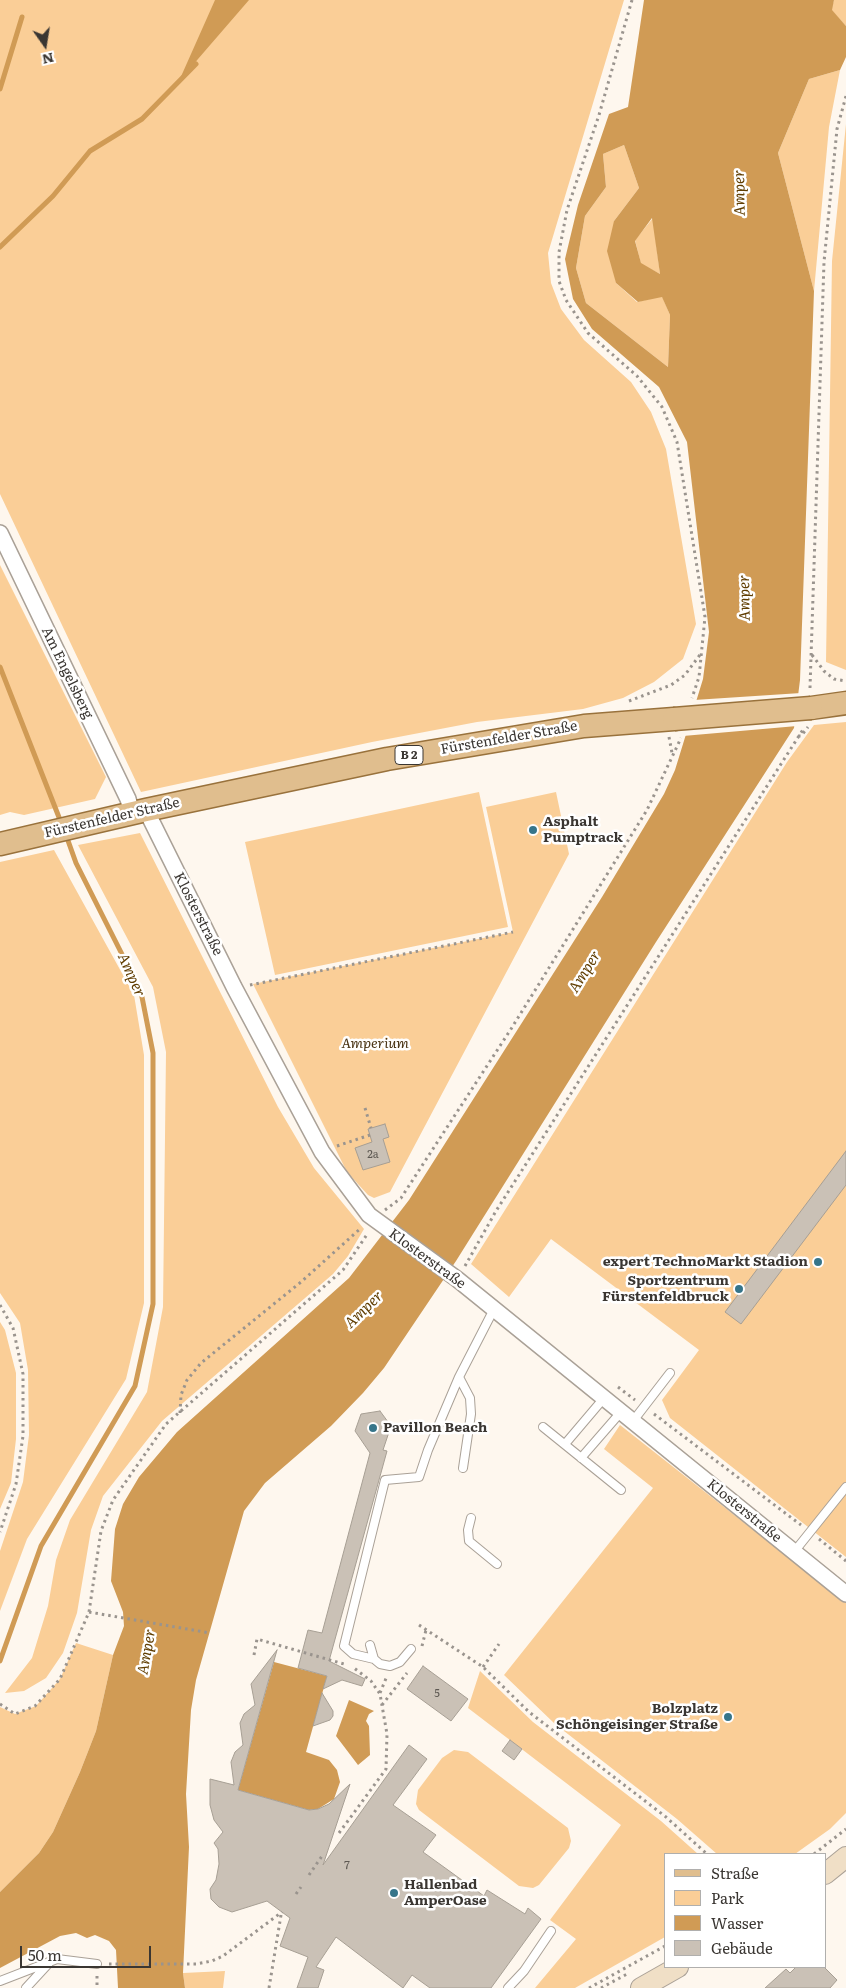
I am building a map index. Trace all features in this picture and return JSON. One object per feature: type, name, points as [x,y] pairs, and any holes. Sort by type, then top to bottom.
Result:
[{"type":"main road","name":"Fürstenfelder Straße","points":[[0,844],[387,759],[584,726],[675,731],[846,703]]},
{"type":"street","name":"Am Engelsberg","points":[[0,533],[128,800],[139,812]]},
{"type":"street","name":"Klosterstraße","points":[[139,812],[322,1152],[378,1223],[453,1276],[846,1594]]},
{"type":"street","points":[[826,1873],[846,1857]]},
{"type":"street","points":[[641,1988],[676,1968]]},
{"type":"lane","points":[[411,1649],[400,1662],[390,1666],[380,1664],[374,1659],[353,1654],[344,1646],[386,1480],[419,1477],[428,1450],[459,1377],[494,1309]]},
{"type":"lane","points":[[581,1458],[627,1417],[670,1373]]},
{"type":"lane","points":[[459,1377],[470,1398],[471,1414],[463,1468]]},
{"type":"lane","points":[[565,1444],[604,1398]]},
{"type":"lane","points":[[543,1427],[621,1490]]},
{"type":"lane","points":[[794,1552],[846,1487]]},
{"type":"lane","points":[[471,1518],[468,1530],[469,1541],[497,1564]]},
{"type":"lane","points":[[370,1645],[374,1659]]},
{"type":"lane","points":[[508,1988],[524,1970],[551,1931]]},
{"type":"lane","points":[[0,1981],[57,1959],[97,1964]]},
{"type":"lane","points":[[26,1988],[50,1962]]},
{"type":"path","points":[[632,0],[602,106],[568,210],[559,252],[559,281],[566,300],[588,333],[637,376],[662,407],[677,442],[705,617],[699,678],[691,701]]},
{"type":"path","points":[[453,1276],[496,1212],[798,736],[809,708],[824,262],[837,129],[846,96]]},
{"type":"path","points":[[622,704],[671,685],[685,675],[702,651]]},
{"type":"path","points":[[812,654],[824,671],[834,679],[846,681]]},
{"type":"path","points":[[0,1704],[15,1714],[36,1706],[60,1679],[89,1612],[101,1530],[113,1500],[166,1424],[343,1270],[378,1223],[384,1211],[401,1198],[511,1029],[647,810],[661,784],[672,754],[675,731]]},
{"type":"path","points":[[672,754],[675,731]]},
{"type":"path","points":[[798,736],[804,732]]},
{"type":"path","points":[[234,987],[513,932]]},
{"type":"path","points":[[365,1108],[371,1128]]},
{"type":"path","points":[[322,1152],[370,1135]]},
{"type":"path","points":[[180,1413],[180,1395],[187,1380],[201,1363],[301,1282],[361,1228],[378,1223]]},
{"type":"path","points":[[0,1306],[13,1328],[23,1374],[23,1436],[16,1484],[0,1532]]},
{"type":"path","points":[[89,1612],[210,1633]]},
{"type":"path","points":[[419,1625],[483,1667],[529,1712],[666,1817],[706,1853]]},
{"type":"path","points":[[254,1655],[257,1639],[337,1661],[362,1672],[380,1694],[387,1734],[386,1769],[339,1833]]},
{"type":"path","points":[[483,1667],[499,1644]]},
{"type":"path","points":[[380,1694],[390,1666]]},
{"type":"path","points":[[815,1853],[846,1829]]},
{"type":"path","points":[[309,1875],[322,1856]]},
{"type":"path","points":[[296,1894],[301,1887]]},
{"type":"path","points":[[97,1964],[196,1964],[223,1956],[282,1914],[268,1988]]},
{"type":"path","points":[[589,1988],[664,1947]]},
{"type":"green space","points":[[0,0],[624,0],[548,253],[551,283],[561,309],[584,340],[631,382],[651,412],[666,449],[696,624],[683,659],[654,682],[623,698],[583,709],[477,722],[372,742],[141,792],[0,494]]},
{"type":"green space","points":[[834,0],[846,0],[846,26],[831,10]]},
{"type":"green space","points":[[840,70],[829,127],[814,291],[778,153],[809,79]]},
{"type":"green space","points":[[846,124],[846,670],[826,662],[832,261]]},
{"type":"green space","points":[[624,145],[639,188],[614,221],[616,283],[637,302],[662,296],[670,315],[668,367],[586,303],[576,268],[585,216],[606,187],[603,154]]},
{"type":"green space","points":[[653,218],[660,274],[641,264],[635,240]]},
{"type":"green space","points":[[0,565],[106,777],[95,799],[24,815],[10,812],[0,815]]},
{"type":"green space","name":"Sportzentrum Fürstenfeldbruck","points":[[846,722],[846,1557],[670,1418],[662,1400],[699,1350],[551,1239],[509,1297],[471,1264],[787,762],[814,725]]},
{"type":"green space","points":[[479,792],[508,927],[275,975],[245,842]]},
{"type":"green space","name":"Amperium","points":[[556,792],[569,854],[390,1192],[374,1198],[368,1195],[347,1172],[253,984],[513,932],[486,807]]},
{"type":"green space","points":[[140,833],[278,1107],[314,1168],[364,1229],[348,1256],[333,1274],[162,1421],[103,1496],[91,1530],[77,1613],[63,1653],[46,1678],[24,1691],[5,1693],[32,1658],[48,1606],[56,1560],[70,1520],[147,1392],[163,1307],[166,1052],[153,987],[78,845]]},
{"type":"green space","points":[[54,850],[134,995],[144,1055],[144,1303],[126,1379],[27,1539],[0,1611],[0,1551],[23,1482],[29,1435],[28,1370],[20,1323],[0,1293],[0,862]]},
{"type":"green space","points":[[0,1322],[5,1330],[16,1373],[16,1439],[11,1483],[0,1509]]},
{"type":"green space","points":[[620,1425],[846,1603],[846,1813],[830,1829],[796,1853],[716,1853],[677,1819],[555,1724],[504,1675],[653,1488],[604,1449]]},
{"type":"green space","points":[[76,1643],[113,1655],[96,1731],[53,1832],[39,1853],[0,1892],[0,1707],[15,1714],[36,1706],[60,1679]]},
{"type":"green space","points":[[480,1671],[533,1722],[661,1821],[697,1853],[664,1853],[664,1938],[575,1988],[535,1988],[576,1939],[550,1920],[621,1825],[468,1708]]},
{"type":"green space","points":[[454,1750],[468,1752],[568,1828],[571,1841],[569,1848],[539,1885],[533,1888],[519,1886],[419,1810],[416,1804],[418,1790],[442,1758]]},
{"type":"green space","points":[[225,1971],[223,1988],[185,1988],[183,1973]]},
{"type":"water","points":[[215,0],[249,0],[179,81]]},
{"type":"water","points":[[644,0],[834,0],[832,10],[846,26],[846,57],[840,70],[809,79],[778,153],[814,291],[800,680],[794,728],[656,942],[456,1261],[384,1368],[331,1426],[265,1483],[244,1511],[196,1680],[191,1710],[186,1794],[189,1847],[183,1973],[185,1988],[118,1988],[116,1950],[109,1941],[95,1935],[87,1938],[76,1933],[60,1936],[0,1968],[0,1892],[39,1853],[53,1832],[96,1731],[113,1655],[124,1626],[123,1612],[111,1581],[115,1529],[123,1504],[139,1477],[177,1432],[349,1278],[409,1200],[602,897],[664,794],[675,770],[703,679],[709,632],[687,442],[659,387],[592,329],[573,299],[565,259],[578,205],[609,114],[628,107]],"holes":[[[624,145],[639,188],[614,221],[607,251],[616,283],[638,302],[662,297],[670,315],[668,367],[586,303],[576,268],[585,216],[606,187],[603,154]],[[652,218],[660,274],[641,263],[635,241]]]},
{"type":"water","points":[[274,1662],[327,1676],[306,1752],[329,1760],[337,1770],[340,1782],[334,1799],[318,1809],[309,1810],[238,1790]]},
{"type":"water","points":[[349,1700],[374,1711],[369,1714],[366,1721],[369,1726],[370,1755],[358,1765],[336,1736]]},
{"type":"pier","points":[[801,693],[797,726],[683,736],[694,700]]},
{"type":"building","points":[[385,1124],[389,1137],[383,1139],[390,1162],[363,1170],[355,1148],[372,1142],[368,1129]]},
{"type":"building","points":[[846,1151],[846,1185],[741,1324],[725,1312]]},
{"type":"building","points":[[380,1411],[391,1426],[383,1450],[387,1451],[329,1661],[365,1679],[362,1686],[342,1680],[323,1689],[327,1676],[298,1668],[308,1630],[322,1633],[370,1453],[355,1431],[361,1414]]},
{"type":"building","name":"Hallenbad AmperOase","points":[[277,1650],[238,1790],[309,1810],[318,1809],[329,1804],[350,1784],[323,1865],[409,1745],[427,1759],[393,1805],[436,1835],[423,1852],[484,1896],[487,1890],[525,1914],[528,1908],[541,1919],[491,1988],[430,1988],[412,1975],[403,1988],[336,1937],[316,1967],[324,1970],[318,1988],[297,1988],[308,1957],[280,1946],[290,1918],[267,1901],[232,1912],[219,1907],[211,1899],[210,1889],[216,1880],[219,1864],[218,1849],[214,1843],[223,1832],[214,1820],[210,1805],[210,1779],[234,1785],[231,1762],[235,1752],[243,1745],[240,1723],[244,1714],[255,1705],[251,1684]]},
{"type":"building","points":[[423,1666],[468,1699],[451,1721],[407,1689]]},
{"type":"building","points":[[322,1693],[333,1711],[333,1716],[330,1720],[313,1726]]},
{"type":"building","points":[[510,1740],[522,1749],[514,1760],[502,1751]]},
{"type":"building","points":[[795,1968],[825,1968],[837,1980],[830,1988],[765,1988],[786,1969],[790,1973]]},
{"type":"waterway","name":"Amper","points":[[0,89],[22,17]]},
{"type":"waterway","points":[[0,247],[53,196],[90,151],[142,119],[196,64]]},
{"type":"waterway","name":"Amper","points":[[0,667],[62,825]]},
{"type":"waterway","name":"Amper","points":[[0,1661],[41,1546],[135,1386],[153,1304],[153,1053],[141,992],[76,863],[66,835]]},
{"type":"place","name":"Asphalt Pumptrack","points":[[533,830]]},
{"type":"place","name":"expert TechnoMarkt Stadion","points":[[818,1262]]},
{"type":"place","name":"Sportzentrum Fürstenfeldbruck","points":[[739,1289]]},
{"type":"place","name":"Pavillon Beach","points":[[373,1428]]},
{"type":"place","name":"Bolzplatz Schöngeisinger Straße","points":[[728,1717]]},
{"type":"place","name":"Hallenbad AmperOase","points":[[394,1893]]}]
